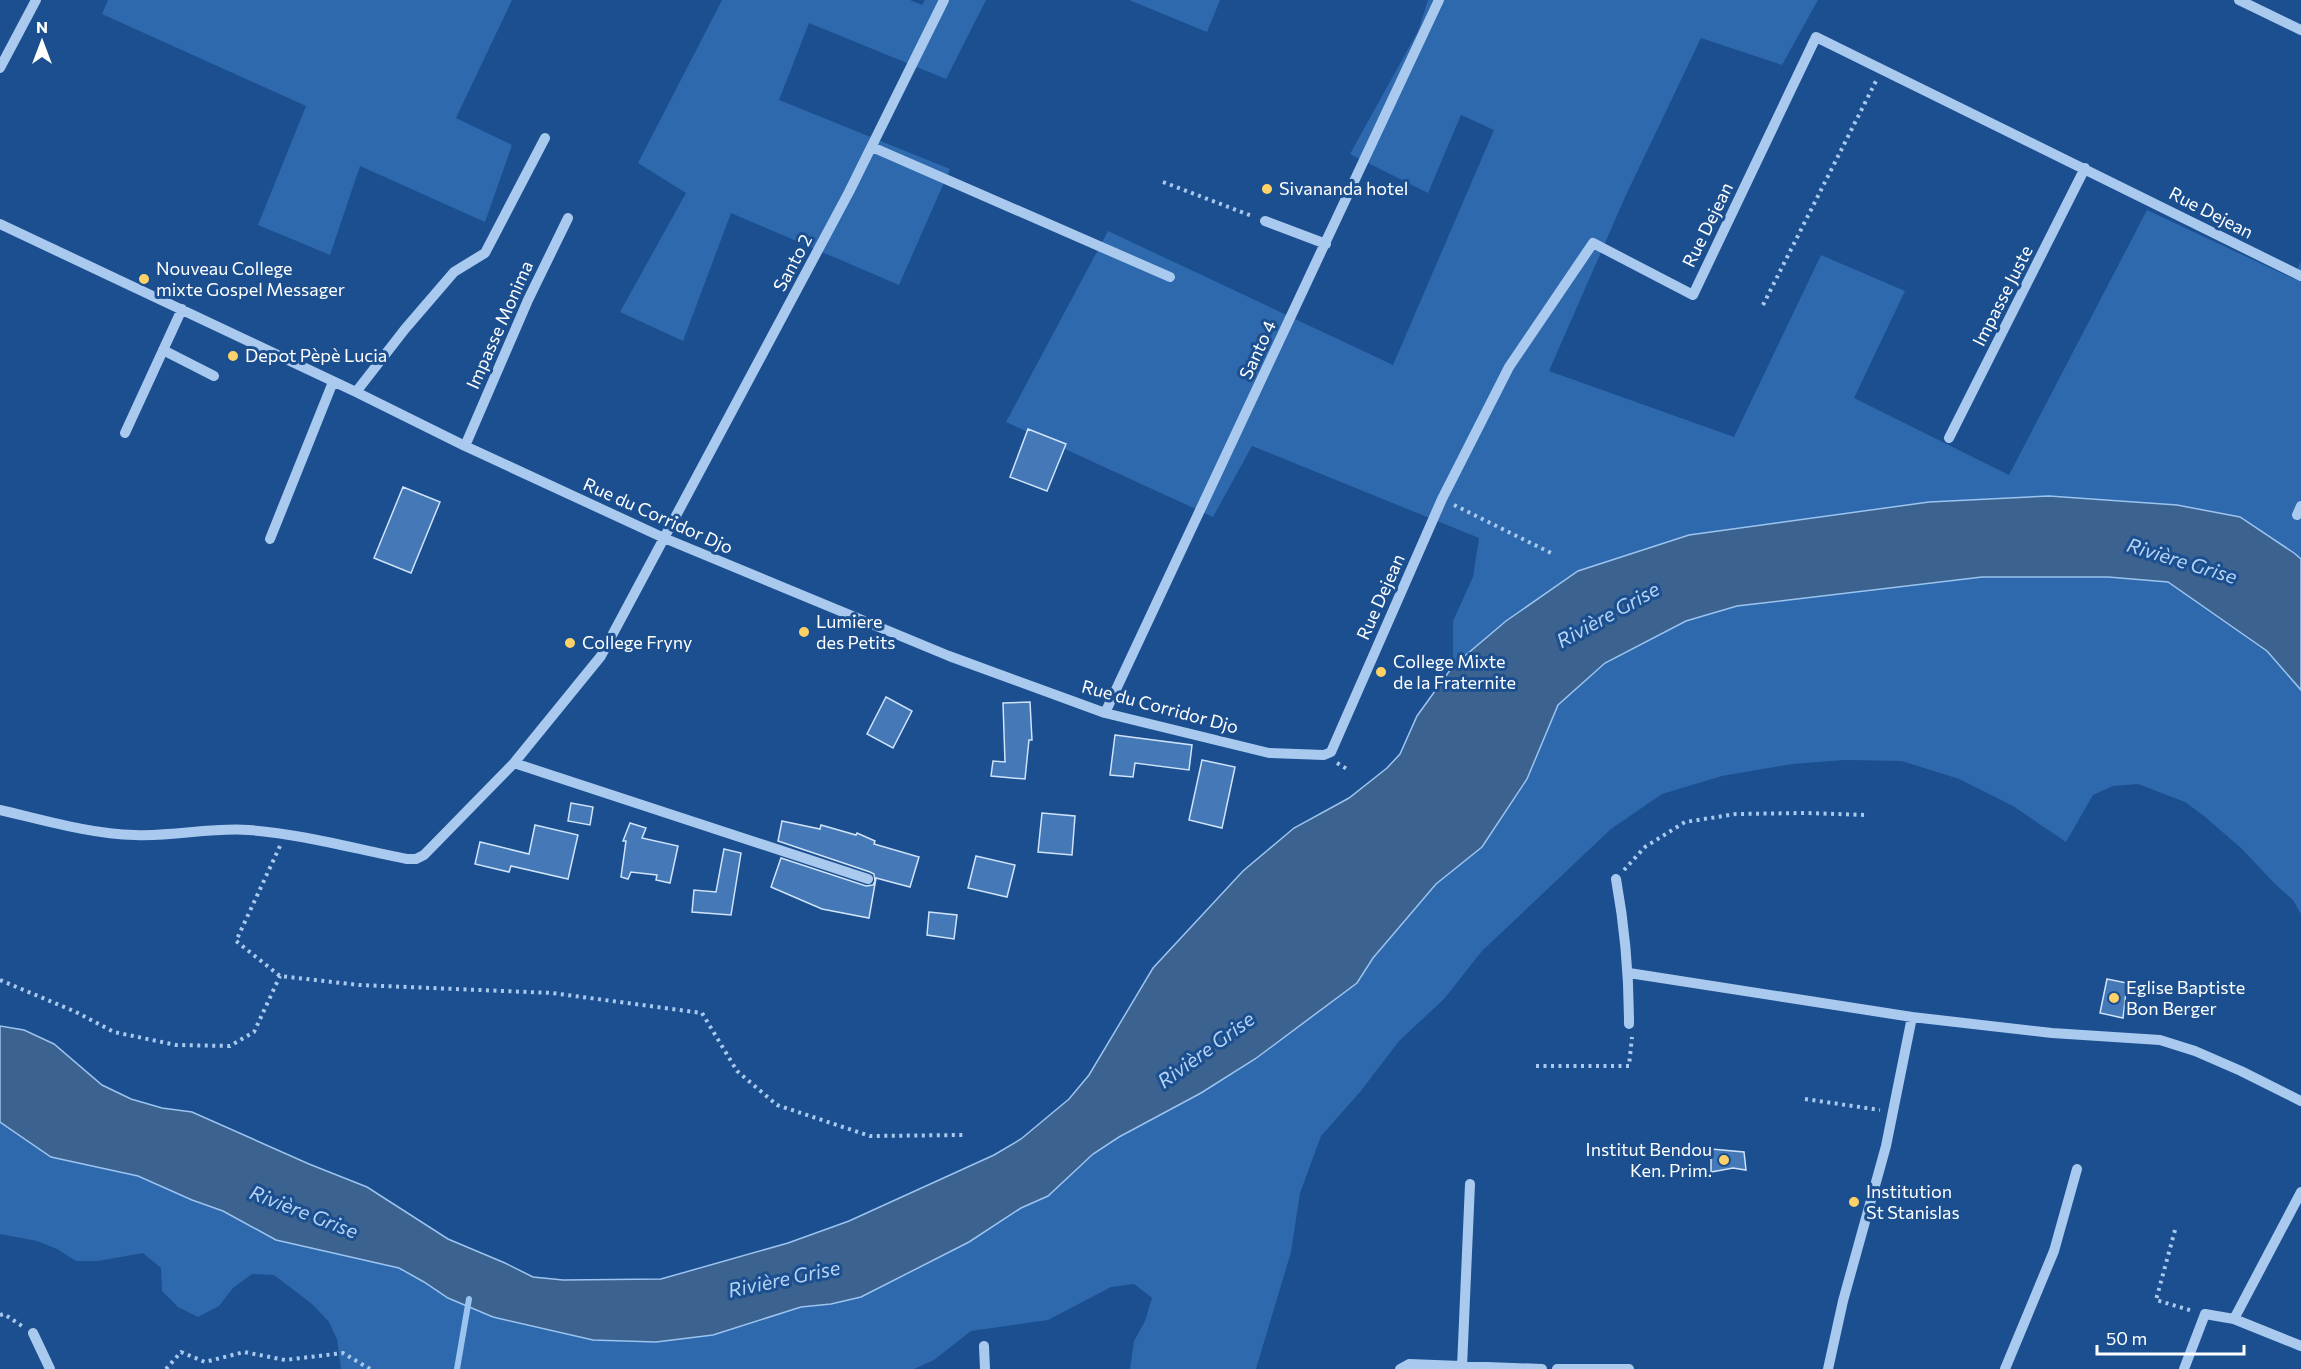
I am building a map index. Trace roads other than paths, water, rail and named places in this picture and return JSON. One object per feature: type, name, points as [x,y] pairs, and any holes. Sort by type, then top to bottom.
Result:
[{"type":"street","points":[[0,68],[36,0]]},
{"type":"street","name":"Santo 2","points":[[0,810],[110,834],[138,836],[226,829],[285,835],[407,859],[416,859],[424,855],[514,764],[601,656],[849,192],[944,0]]},
{"type":"street","name":"Santo 4","points":[[1106,713],[1439,0]]},
{"type":"street","points":[[2238,0],[2301,30]]},
{"type":"street","name":"Rue Dejean","points":[[1331,752],[1442,499],[1509,368],[1593,243],[1693,295],[1816,38],[2301,276]]},
{"type":"street","points":[[356,393],[405,329],[454,272],[485,253],[545,138]]},
{"type":"street","points":[[872,147],[1170,277]]},
{"type":"street","name":"Impasse Juste","points":[[1949,438],[2085,168]]},
{"type":"street","name":"Impasse Monima","points":[[465,446],[528,300],[568,218]]},
{"type":"street","points":[[1265,221],[1326,244]]},
{"type":"street","name":"Rue du Corridor Djo","points":[[0,224],[465,446],[664,538],[949,656],[1106,713],[1269,753],[1324,755],[1331,752]]},
{"type":"street","points":[[126,434],[182,309]]},
{"type":"street","points":[[163,350],[214,376]]},
{"type":"street","points":[[270,539],[333,382]]},
{"type":"street","points":[[514,764],[868,879]]},
{"type":"street","points":[[1616,879],[1629,973],[1629,1024]]},
{"type":"street","points":[[1629,973],[1912,1017],[2052,1033],[2160,1041],[2196,1051],[2301,1101]]},
{"type":"street","points":[[1828,1369],[1843,1301],[1886,1146],[1912,1017]]},
{"type":"street","points":[[2005,1369],[2054,1251],[2077,1169]]},
{"type":"street","points":[[1462,1367],[1470,1184]]},
{"type":"street","points":[[2234,1319],[2301,1192]]},
{"type":"street","points":[[2184,1369],[2205,1314],[2234,1319],[2301,1346]]},
{"type":"street","points":[[33,1333],[50,1369]]},
{"type":"street","points":[[984,1346],[985,1369]]},
{"type":"street","points":[[1400,1369],[1409,1364],[1542,1369]]},
{"type":"street","points":[[1557,1369],[1629,1369]]},
{"type":"water","name":"Rivière Grise","points":[[2049,496],[2177,505],[2240,517],[2294,553],[2301,559],[2301,690],[2267,651],[2168,582],[2108,577],[1982,577],[1737,606],[1686,621],[1605,663],[1558,705],[1527,779],[1482,847],[1436,884],[1373,958],[1357,983],[1255,1059],[1201,1093],[1119,1137],[1093,1154],[1048,1196],[1021,1208],[969,1242],[861,1297],[831,1304],[801,1307],[713,1335],[656,1342],[593,1340],[493,1317],[448,1298],[399,1268],[276,1240],[223,1211],[138,1176],[51,1157],[0,1122],[0,1026],[24,1030],[54,1044],[102,1085],[131,1099],[162,1108],[192,1112],[367,1187],[448,1239],[533,1277],[563,1280],[661,1279],[788,1243],[849,1221],[994,1155],[1021,1139],[1069,1099],[1089,1075],[1153,968],[1243,871],[1294,828],[1349,798],[1387,768],[1400,754],[1417,716],[1453,666],[1506,621],[1578,571],[1689,535],[1929,502]]},
{"type":"waterway","points":[[457,1369],[469,1299]]},
{"type":"place","name":"Sivananda hotel","points":[[1267,189]]},
{"type":"place","name":"Nouveau College mixte Gospel Messager","points":[[144,279]]},
{"type":"place","name":"Depot Pèpè Lucia","points":[[233,356]]},
{"type":"place","name":"Lumiere des Petits","points":[[804,632]]},
{"type":"place","name":"College Fryny","points":[[570,643]]},
{"type":"place","name":"College Mixte de la Fraternite","points":[[1381,672]]},
{"type":"place","name":"Eglise Baptiste Bon Berger","points":[[2114,998]]},
{"type":"place","name":"Institut Bendou Ken. Prim.","points":[[1724,1160]]},
{"type":"place","name":"Institution St Stanislas","points":[[1854,1202]]}]
